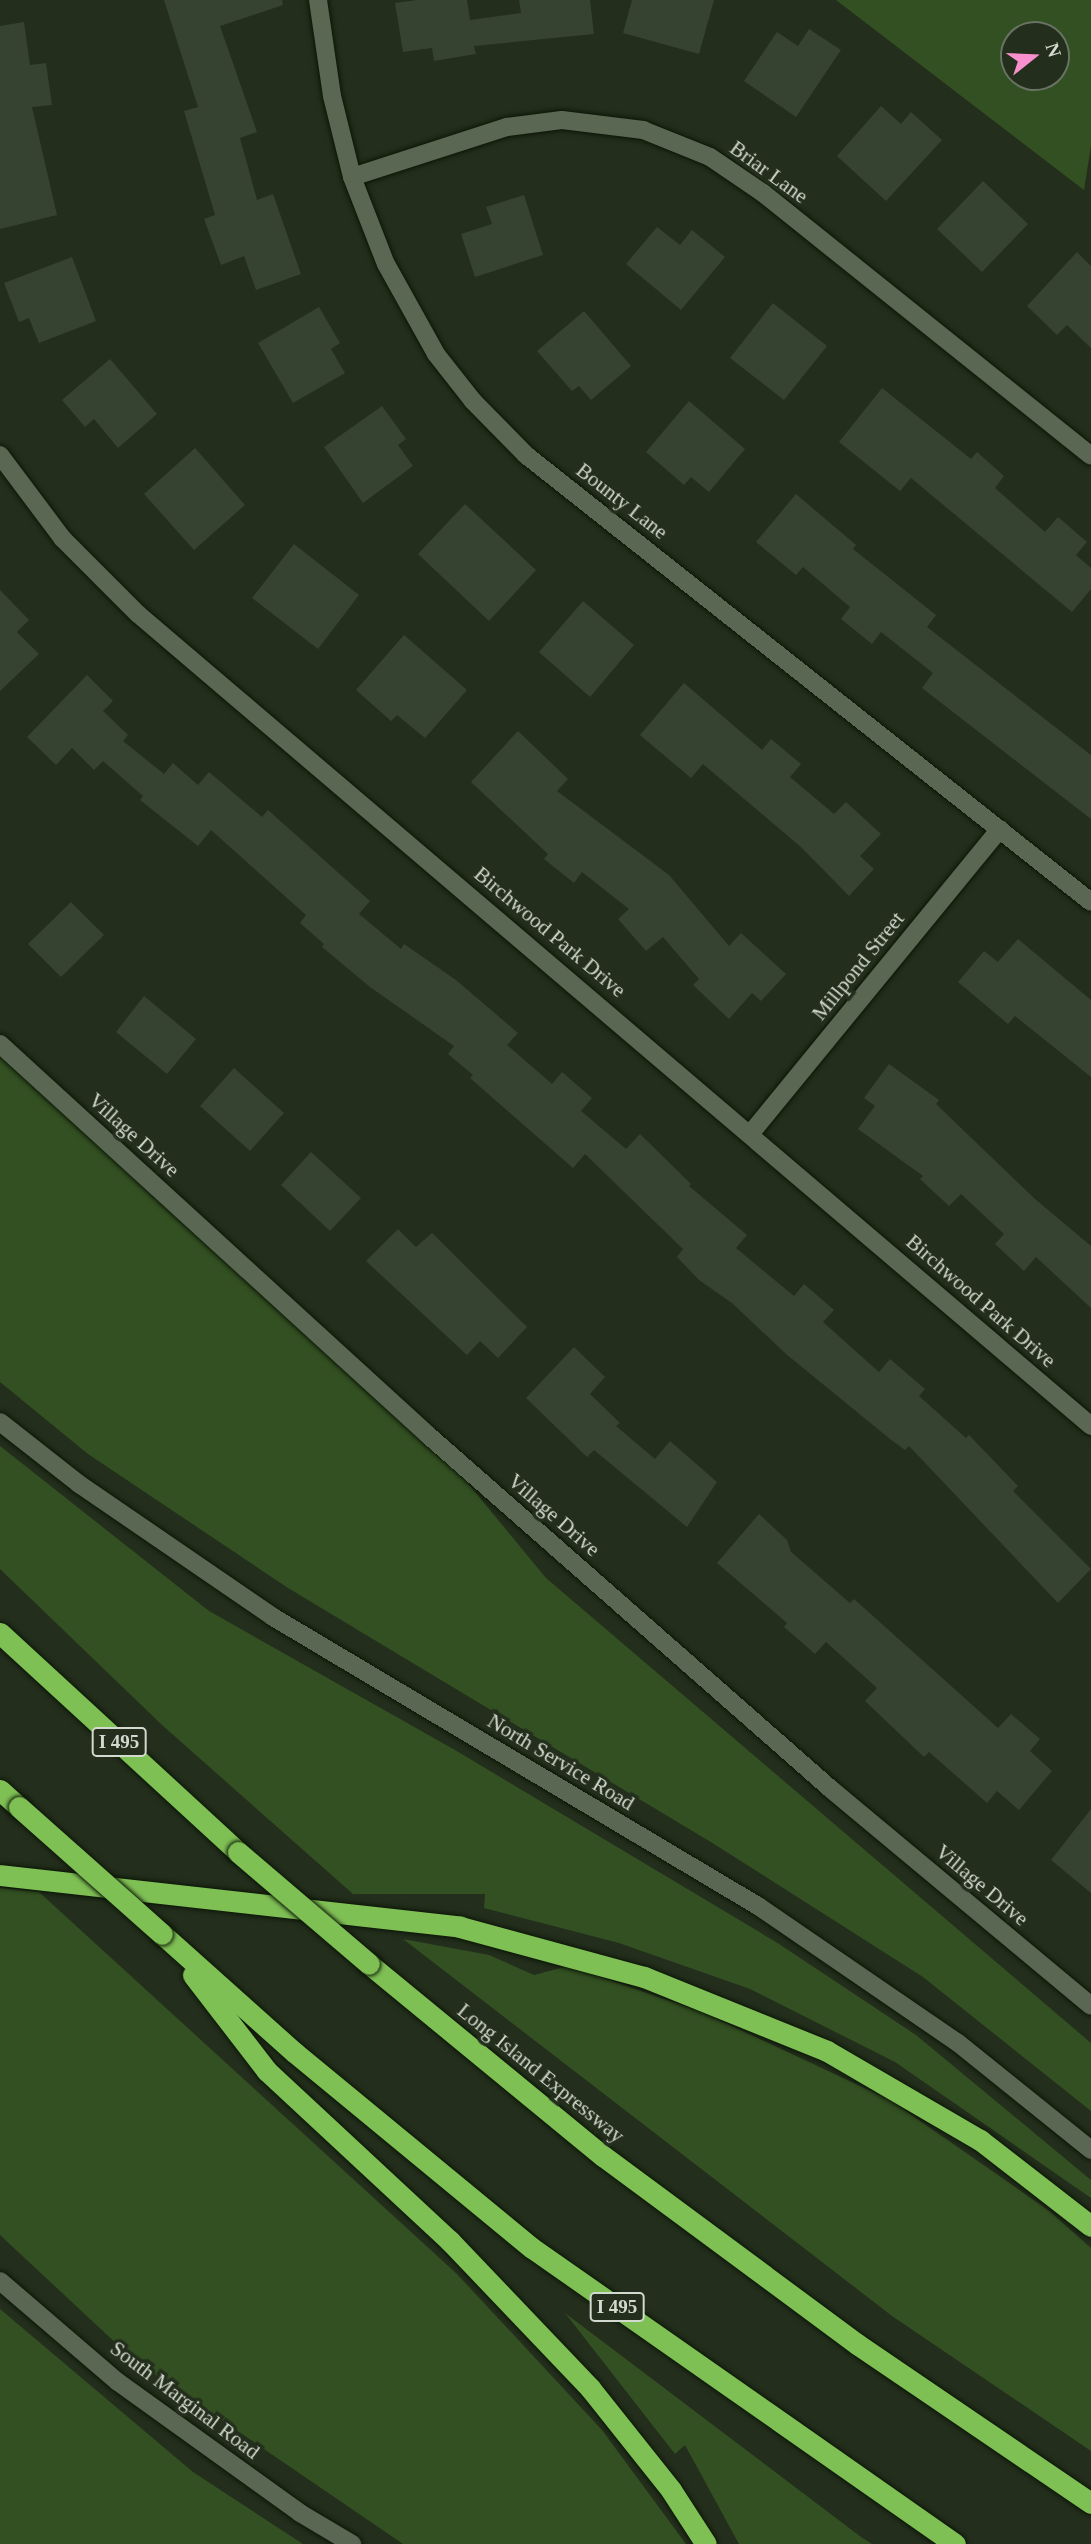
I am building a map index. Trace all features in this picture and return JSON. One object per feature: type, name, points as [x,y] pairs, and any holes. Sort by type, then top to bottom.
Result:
[{"type":"highway","name":"Long Island Expressway","points":[[0,1633],[238,1852],[369,1964],[658,2196],[857,2344],[1091,2503]]},
{"type":"highway","name":"I 495","points":[[0,1790],[294,2052],[532,2248],[955,2544]]},
{"type":"highway","points":[[0,1875],[460,1927],[644,1978],[827,2051],[981,2140],[1091,2226]]},
{"type":"highway","points":[[162,1934],[267,2071],[450,2241],[590,2388],[671,2490],[706,2544]]},
{"type":"street","name":"Bounty Lane","points":[[318,0],[332,96],[352,177],[386,264],[436,354],[526,455],[1091,902]]},
{"type":"street","name":"Briar Lane","points":[[352,177],[507,127],[562,120],[643,130],[710,157],[763,193],[1091,456]]},
{"type":"street","name":"Birchwood Park Drive","points":[[0,455],[62,538],[138,614],[751,1133],[1091,1426]]},
{"type":"street","name":"Millpond Street","points":[[751,1133],[1000,829]]},
{"type":"street","name":"Village Drive","points":[[0,1044],[438,1444],[832,1790],[1091,2006]]},
{"type":"street","name":"North Service Road","points":[[0,1422],[79,1484],[273,1617],[758,1906],[958,2043],[1091,2150]]},
{"type":"street","name":"South Marginal Road","points":[[0,2281],[118,2382],[300,2513],[352,2544]]},
{"type":"green space","points":[[836,0],[1091,0],[1091,146],[1084,190]]},
{"type":"green space","points":[[0,1044],[428,1435],[546,1578],[1091,2043],[1091,2111],[923,1977],[714,1844],[288,1588],[88,1454],[0,1382]]},
{"type":"green space","points":[[0,1446],[209,1611],[455,1750],[776,1942],[916,2035],[1091,2180],[1091,2198],[895,2062],[750,1989],[619,1943],[484,1908],[485,1894],[353,1894],[162,1725],[0,1569]]},
{"type":"green space","points":[[0,1888],[39,1892],[457,2274],[602,2430],[686,2544],[403,2544],[135,2361],[0,2235]]},
{"type":"green space","points":[[403,1939],[489,1955],[534,1975],[568,1966],[702,2012],[890,2100],[1048,2210],[1091,2248],[1091,2451],[892,2316]]},
{"type":"green space","points":[[0,2309],[193,2472],[303,2544],[0,2544]]},
{"type":"green space","points":[[565,2313],[872,2544],[739,2544],[685,2445],[675,2454]]},
{"type":"building","points":[[164,0],[282,0],[283,5],[220,26],[257,132],[240,138],[257,200],[273,194],[301,274],[256,290],[244,256],[221,265],[204,219],[215,215],[184,111],[198,107]]},
{"type":"building","points":[[467,0],[470,20],[521,13],[519,0],[590,0],[594,34],[474,46],[476,54],[434,61],[432,48],[403,52],[395,3]]},
{"type":"building","points":[[632,0],[714,0],[699,54],[623,33]]},
{"type":"building","points":[[24,22],[30,65],[46,63],[52,105],[32,107],[57,215],[0,229],[0,26]]},
{"type":"building","points":[[809,29],[841,50],[796,117],[744,81],[777,32],[798,46]]},
{"type":"building","points":[[881,106],[901,124],[911,112],[942,140],[886,201],[837,156]]},
{"type":"building","points":[[983,181],[1028,224],[982,272],[937,229]]},
{"type":"building","points":[[524,195],[543,255],[475,277],[461,234],[492,224],[486,207]]},
{"type":"building","points":[[657,227],[680,245],[692,230],[725,257],[681,310],[626,264]]},
{"type":"building","points":[[1077,252],[1091,266],[1091,348],[1067,325],[1057,335],[1027,306]]},
{"type":"building","points":[[72,257],[96,321],[39,343],[29,318],[19,322],[4,283]]},
{"type":"building","points":[[773,303],[827,346],[784,400],[730,358]]},
{"type":"building","points":[[319,307],[340,343],[331,349],[345,373],[293,403],[258,343]]},
{"type":"building","points":[[584,311],[631,366],[591,400],[579,386],[572,391],[537,351]]},
{"type":"building","points":[[110,359],[157,414],[118,448],[94,419],[85,427],[62,400]]},
{"type":"building","points":[[882,388],[971,459],[977,452],[1004,476],[995,488],[1045,532],[1058,517],[1087,542],[1076,555],[1091,568],[1091,589],[1072,612],[911,478],[900,491],[839,442]]},
{"type":"building","points":[[689,401],[745,449],[709,492],[691,477],[684,485],[646,452]]},
{"type":"building","points":[[382,406],[406,439],[398,445],[413,466],[363,503],[324,447]]},
{"type":"building","points":[[195,448],[245,505],[194,550],[144,494]]},
{"type":"building","points":[[796,494],[856,545],[853,549],[936,615],[927,627],[1091,755],[1091,819],[922,688],[933,673],[881,632],[872,644],[841,619],[850,607],[803,567],[796,575],[756,542]]},
{"type":"building","points":[[465,504],[536,570],[489,621],[418,554]]},
{"type":"building","points":[[294,544],[359,595],[318,649],[252,598]]},
{"type":"building","points":[[0,590],[29,620],[17,632],[39,654],[0,691]]},
{"type":"building","points":[[583,601],[634,645],[590,697],[539,652]]},
{"type":"building","points":[[404,635],[467,690],[425,738],[397,715],[391,721],[356,690]]},
{"type":"building","points":[[87,675],[113,701],[103,711],[128,735],[123,741],[164,774],[173,763],[198,785],[209,772],[262,817],[268,810],[370,901],[359,914],[401,949],[404,944],[456,980],[518,1033],[507,1045],[552,1084],[562,1072],[592,1098],[581,1111],[626,1149],[640,1134],[691,1184],[689,1186],[747,1235],[736,1248],[794,1296],[804,1284],[834,1310],[823,1322],[879,1372],[890,1359],[925,1389],[919,1396],[966,1438],[969,1435],[1018,1486],[1013,1491],[1091,1569],[1058,1603],[909,1446],[905,1450],[890,1439],[786,1354],[732,1303],[699,1280],[677,1257],[683,1249],[585,1154],[573,1168],[470,1078],[473,1075],[448,1054],[454,1046],[370,987],[322,947],[324,944],[300,923],[306,915],[211,830],[198,846],[140,800],[143,796],[103,761],[94,770],[72,748],[56,765],[27,737]]},
{"type":"building","points":[[684,683],[762,750],[771,739],[801,764],[790,777],[834,814],[846,802],[881,834],[860,856],[874,869],[849,896],[802,848],[703,764],[691,778],[640,735]]},
{"type":"building","points":[[518,731],[568,779],[557,791],[669,875],[729,946],[741,933],[786,974],[761,1001],[752,993],[729,1019],[693,985],[699,979],[663,937],[646,951],[618,919],[629,909],[582,872],[574,883],[544,859],[548,854],[471,782]]},
{"type":"building","points":[[71,902],[104,935],[61,977],[28,944]]},
{"type":"building","points":[[1018,939],[1091,1000],[1091,1077],[1015,1016],[1008,1024],[958,982],[984,951],[998,962]]},
{"type":"building","points":[[144,996],[196,1039],[167,1074],[116,1032]]},
{"type":"building","points":[[889,1064],[939,1100],[936,1104],[1035,1199],[1091,1246],[1091,1308],[1036,1257],[1024,1271],[995,1244],[1004,1234],[961,1194],[949,1206],[920,1179],[923,1176],[858,1129],[875,1106],[864,1098]]},
{"type":"building","points":[[234,1068],[284,1113],[250,1151],[200,1106]]},
{"type":"building","points":[[311,1152],[361,1198],[330,1231],[281,1185]]},
{"type":"building","points":[[398,1229],[416,1247],[432,1233],[527,1327],[498,1358],[480,1341],[467,1355],[366,1261]]},
{"type":"building","points":[[574,1347],[605,1377],[590,1394],[620,1423],[616,1426],[655,1459],[670,1441],[717,1482],[687,1527],[594,1450],[587,1457],[526,1398]]},
{"type":"building","points":[[759,1514],[787,1540],[791,1552],[850,1603],[854,1599],[998,1728],[1011,1714],[1040,1739],[1030,1751],[1052,1771],[1019,1810],[997,1791],[987,1803],[929,1752],[924,1757],[865,1701],[877,1688],[826,1642],[815,1654],[784,1627],[787,1623],[717,1563]]},
{"type":"building","points":[[1091,1809],[1091,1893],[1051,1860]]}]
